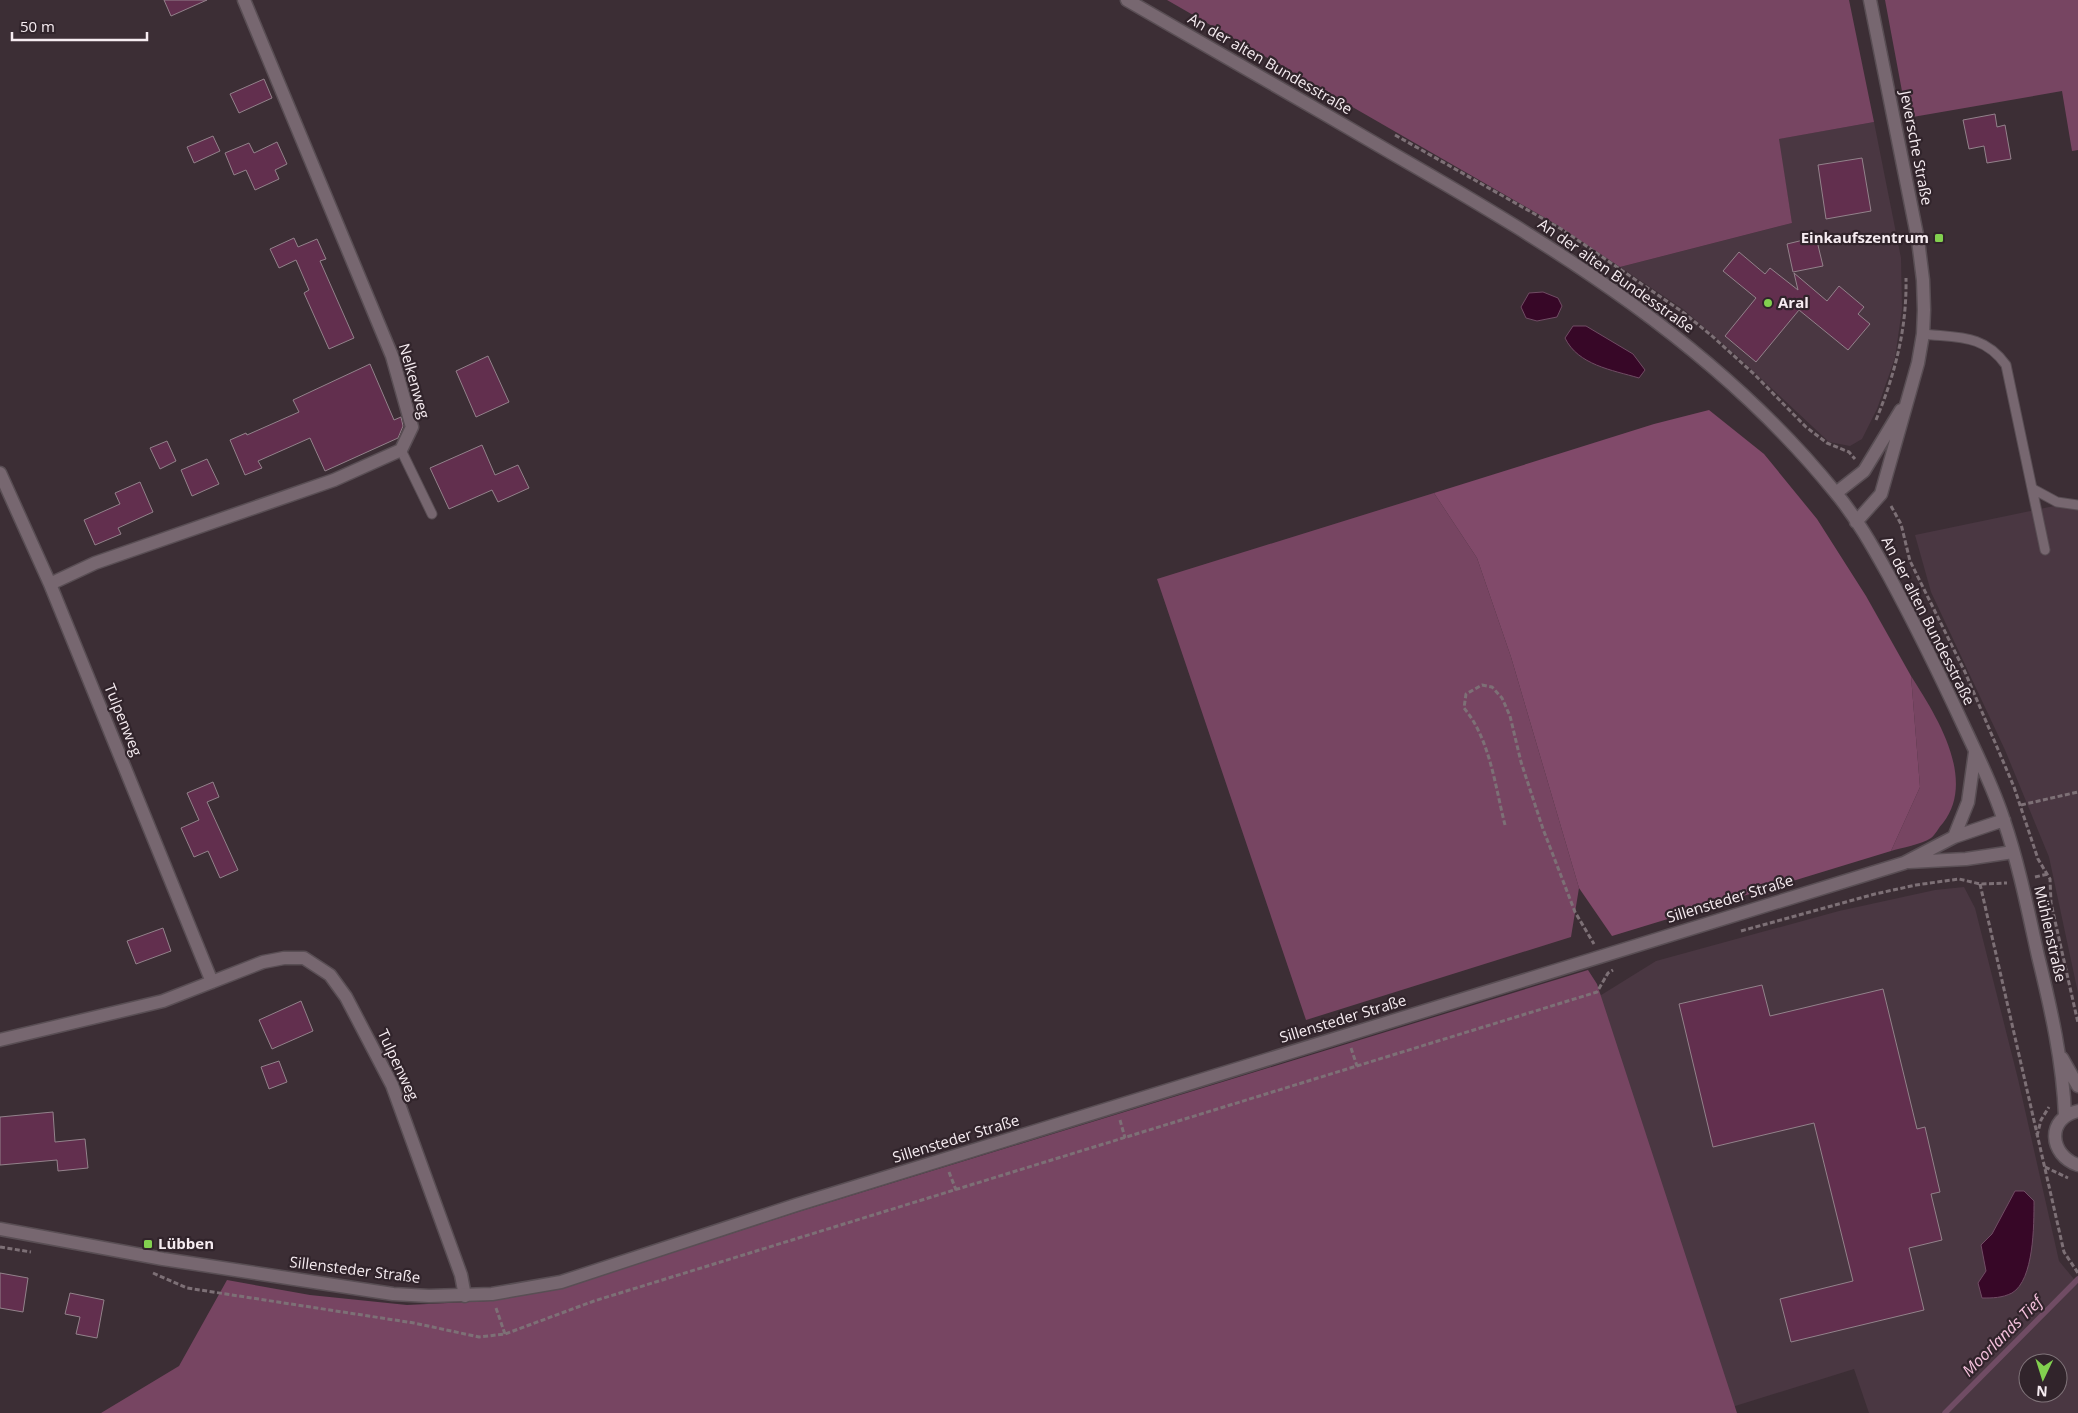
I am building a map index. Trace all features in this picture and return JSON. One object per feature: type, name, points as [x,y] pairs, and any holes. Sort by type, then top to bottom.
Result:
[{"type":"street","name":"Nelkenweg","points":[[244,0],[392,356],[412,427],[401,450]]},
{"type":"street","name":"An der alten Bundesstraße","points":[[1127,0],[1503,218],[1587,272],[1670,331],[1786,436],[1836,493],[1856,522],[1906,606],[1976,752],[2004,820],[2013,852]]},
{"type":"street","name":"Jeversche Straße","points":[[1856,522],[1881,494],[1911,392],[1923,334],[1923,280],[1918,240],[1870,0]]},
{"type":"street","name":"Jeversche Straße","points":[[1836,493],[1864,471],[1911,392]]},
{"type":"street","points":[[50,584],[96,563],[334,480],[401,450]]},
{"type":"street","name":"Tulpenweg","points":[[0,473],[50,584],[212,982]]},
{"type":"street","points":[[1954,837],[1968,802],[1976,752]]},
{"type":"street","name":"Sillensteder Straße","points":[[0,1229],[163,1259],[393,1294],[465,1296],[492,1294],[561,1282],[796,1205],[1904,863],[1954,837],[2004,820]]},
{"type":"street","name":"Sillensteder Straße","points":[[1904,863],[1966,860],[2013,852]]},
{"type":"street","name":"Mühlenstraße","points":[[2013,852],[2059,1053],[2065,1116]]},
{"type":"street","name":"Tulpenweg","points":[[0,1040],[163,1002],[263,962],[284,958],[304,958],[330,975],[346,996],[392,1085],[461,1275],[465,1296]]},
{"type":"street","name":"Mühlenstraße","points":[[2059,1053],[2078,1086]]},
{"type":"street","points":[[2078,1111],[2065,1116],[2056,1132],[2055,1141],[2063,1157],[2078,1165]]},
{"type":"lane","points":[[1923,334],[1983,343],[1997,352],[2006,365],[2045,550]]},
{"type":"lane","points":[[401,450],[432,514]]},
{"type":"lane","points":[[2033,489],[2057,502],[2078,505]]},
{"type":"path","points":[[1872,427],[1898,359],[1905,310],[1906,275]]},
{"type":"path","points":[[1858,450],[1851,454],[1864,471]]},
{"type":"path","points":[[1881,494],[1897,514],[1910,561],[1965,672],[2021,805],[2036,854],[2048,874],[2051,884],[2051,903],[2078,1023]]},
{"type":"path","points":[[1505,825],[1487,753],[1474,720],[1464,708],[1466,694],[1482,685],[1492,687],[1502,698],[1510,716],[1521,762],[1543,829],[1575,912],[1601,957]]},
{"type":"path","points":[[2021,805],[2078,792]]},
{"type":"path","points":[[1980,884],[2064,1252],[2078,1273]]},
{"type":"path","points":[[492,1294],[505,1334]]},
{"type":"shaded area","points":[[1167,0],[1849,0],[1874,122],[1779,139],[1792,223],[1620,267],[1559,226]]},
{"type":"shaded area","points":[[1885,0],[2078,0],[2078,150],[2072,151],[2062,91],[1907,118]]},
{"type":"shaded area","points":[[1874,122],[1901,258],[1902,309],[1895,358],[1877,409],[1862,439],[1850,446],[1829,442],[1737,356],[1683,309],[1620,267],[1792,223],[1778,139]]},
{"type":"shaded area","points":[[1543,292],[1558,298],[1562,306],[1557,317],[1537,321],[1526,318],[1521,307],[1529,293]]},
{"type":"shaded area","points":[[1573,326],[1586,326],[1633,354],[1645,370],[1639,378],[1607,369],[1578,355],[1565,338]]},
{"type":"shaded area","points":[[1709,410],[1764,454],[1817,519],[1866,596],[1911,676],[1920,787],[1891,851],[1612,936],[1579,888],[1511,657],[1477,558],[1434,493],[1654,424]]},
{"type":"shaded area","points":[[1434,493],[1477,558],[1511,657],[1579,888],[1571,937],[1306,1020],[1157,579]]},
{"type":"shaded area","points":[[2078,501],[2078,993],[2049,857],[2005,750],[1931,592],[1915,535]]},
{"type":"shaded area","points":[[1911,676],[1941,728],[1954,767],[1956,787],[1952,806],[1943,823],[1932,837],[1922,842],[1891,851],[1920,787]]},
{"type":"shaded area","points":[[1964,887],[1975,908],[2018,1079],[2059,1261],[2078,1284],[2078,1413],[1869,1413],[1854,1369],[1732,1407],[1598,997],[1656,961],[1839,911],[1935,890]]},
{"type":"shaded area","points":[[1588,970],[1597,984],[1737,1413],[101,1413],[179,1366],[227,1280],[310,1295],[407,1305],[489,1301],[566,1287],[801,1211]]},
{"type":"shaded area","points":[[2015,1191],[2024,1191],[2034,1201],[2033,1237],[2029,1265],[2025,1277],[2012,1293],[2001,1297],[1982,1298],[1978,1283],[1986,1271],[1981,1245],[1992,1234]]},
{"type":"building","points":[[164,0],[207,0],[171,16]]},
{"type":"building","points":[[264,79],[272,98],[239,113],[230,94]]},
{"type":"building","points":[[1995,114],[1997,127],[2005,125],[2011,159],[1987,163],[1984,146],[1969,149],[1963,120]]},
{"type":"building","points":[[213,136],[220,151],[194,163],[187,147]]},
{"type":"building","points":[[277,142],[287,164],[275,170],[279,179],[255,190],[246,170],[234,175],[225,153],[249,143],[254,153]]},
{"type":"building","points":[[1862,158],[1871,211],[1826,219],[1818,165]]},
{"type":"building","points":[[1816,237],[1823,266],[1793,272],[1787,244]]},
{"type":"building","points":[[294,238],[298,247],[317,239],[326,259],[320,261],[354,338],[329,349],[304,293],[309,290],[296,260],[279,268],[270,249]]},
{"type":"building","points":[[1739,252],[1765,274],[1770,268],[1798,290],[1794,273],[1827,301],[1839,286],[1864,307],[1858,314],[1870,324],[1848,350],[1799,310],[1756,362],[1725,336],[1756,298],[1723,271]]},
{"type":"building","points":[[488,356],[509,402],[476,417],[456,371]]},
{"type":"building","points":[[370,364],[394,420],[401,417],[403,426],[398,438],[325,471],[310,438],[258,461],[262,468],[245,475],[230,440],[246,433],[247,435],[299,412],[293,400]]},
{"type":"building","points":[[167,441],[176,461],[160,469],[150,448]]},
{"type":"building","points":[[482,445],[495,475],[518,465],[529,488],[498,502],[492,490],[449,509],[430,468]]},
{"type":"building","points":[[207,459],[219,484],[192,496],[181,470]]},
{"type":"building","points":[[140,482],[153,512],[118,528],[121,534],[95,545],[84,520],[120,504],[115,493]]},
{"type":"building","points":[[213,782],[219,797],[207,802],[238,870],[220,878],[208,851],[194,857],[181,828],[199,820],[187,793]]},
{"type":"building","points":[[163,928],[171,951],[136,964],[127,941]]},
{"type":"building","points":[[1762,985],[1770,1016],[1883,989],[1917,1129],[1925,1127],[1940,1192],[1931,1194],[1942,1240],[1909,1248],[1924,1310],[1791,1342],[1780,1299],[1853,1281],[1814,1123],[1713,1147],[1679,1004]]},
{"type":"building","points":[[301,1001],[313,1031],[272,1049],[259,1020]]},
{"type":"building","points":[[279,1061],[287,1082],[269,1089],[261,1067]]},
{"type":"building","points":[[53,1112],[55,1142],[85,1139],[88,1168],[58,1171],[57,1160],[0,1165],[0,1117]]},
{"type":"building","points":[[0,1273],[28,1278],[23,1312],[0,1308]]},
{"type":"building","points":[[70,1293],[104,1300],[97,1338],[76,1334],[80,1317],[65,1314]]},
{"type":"waterway","name":"Moorlands Tief","points":[[1945,1413],[2078,1279]]},
{"type":"place","name":"Einkaufszentrum","points":[[1939,238]]},
{"type":"place","name":"Aral","points":[[1768,303]]},
{"type":"place","name":"Lübben","points":[[148,1244]]}]
